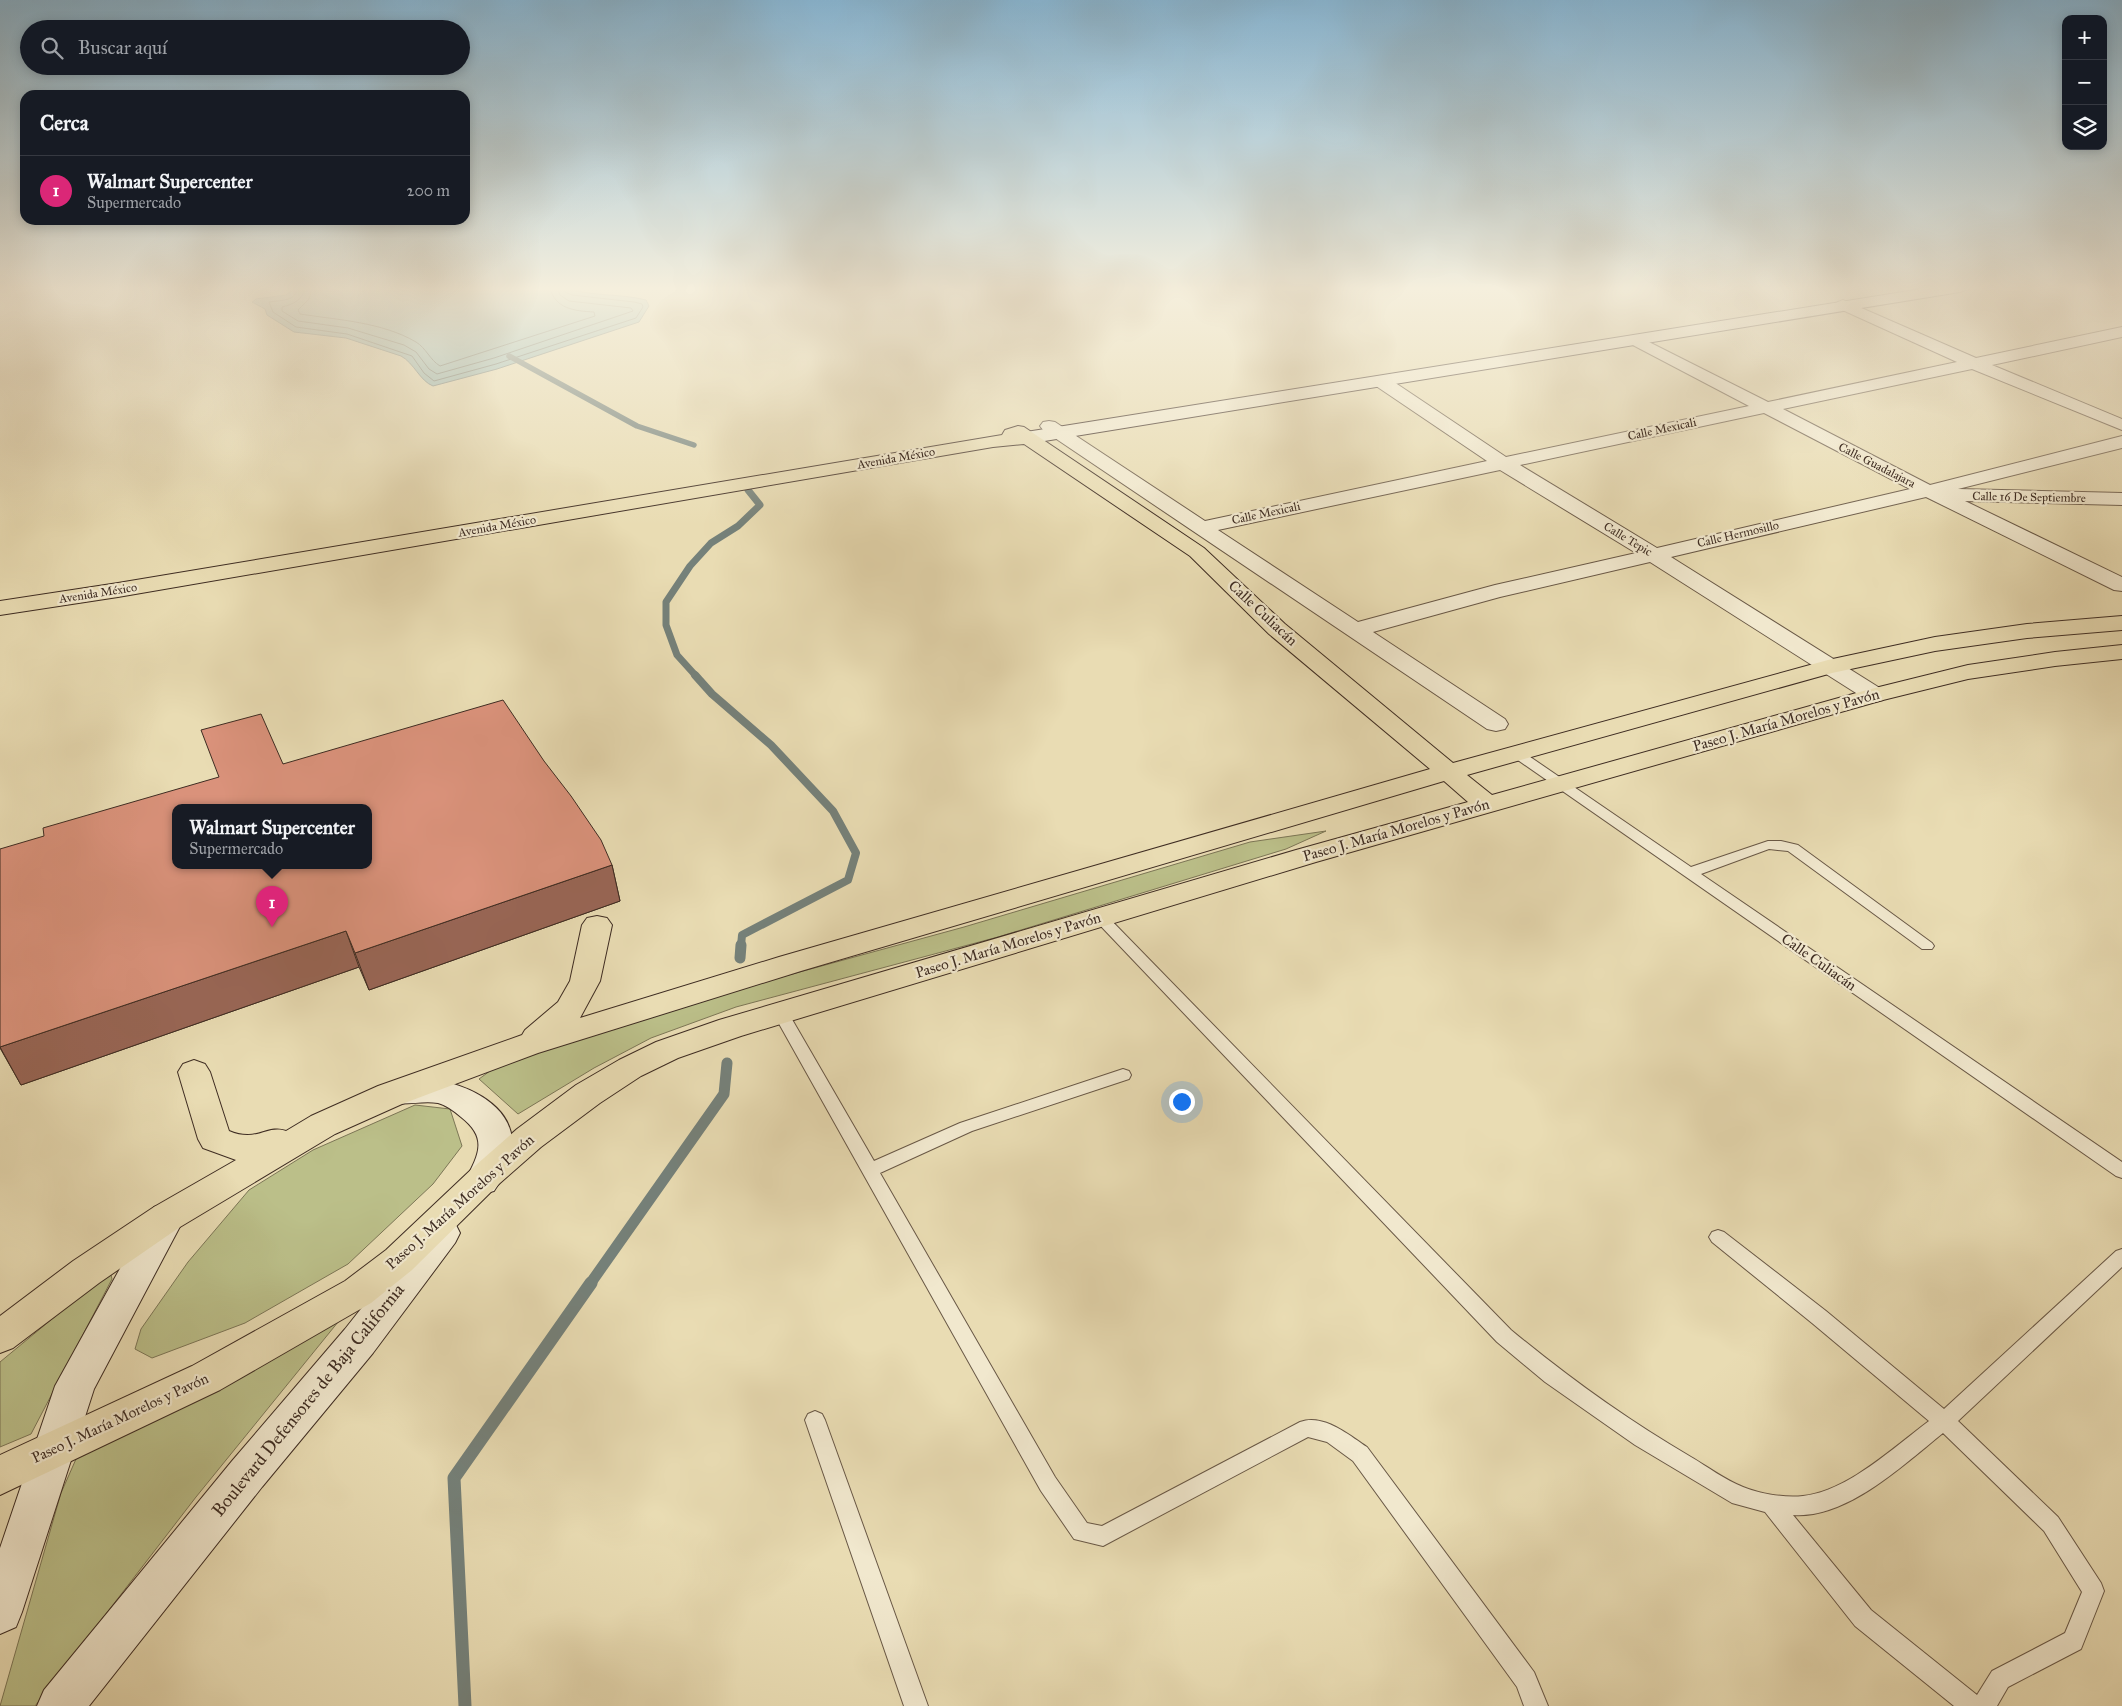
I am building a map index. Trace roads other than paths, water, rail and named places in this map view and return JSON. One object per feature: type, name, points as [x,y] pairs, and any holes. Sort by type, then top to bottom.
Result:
[{"type":"highway","name":"Avenida México","points":[[0,608],[128,589],[1022,435]]},
{"type":"highway","name":"Calle Culiacán","points":[[1022,435],[1197,552],[1278,628],[1487,804]]},
{"type":"highway","points":[[194,1072],[215,1139],[238,1150],[259,1148],[323,1125],[390,1094],[527,1045],[790,964],[1448,772],[1828,666],[1935,644],[2027,631],[2122,623]]},
{"type":"highway","name":"Paseo J. María Morelos y Pavón","points":[[0,1476],[55,1448],[206,1378],[358,1292],[399,1260],[488,1174],[529,1138],[588,1094],[630,1068],[668,1050],[781,1012],[1100,917],[1487,804],[1875,695],[1968,672],[2055,658],[2122,652]]},
{"type":"highway","points":[[527,1045],[570,1009],[586,981],[597,925]]},
{"type":"highway","points":[[5,1326],[167,1217],[323,1125]]},
{"type":"street","name":"Avenida México","points":[[1054,430],[1429,367]]},
{"type":"street","name":"Avenida México","points":[[1022,435],[1475,367]]},
{"type":"street","name":"Calle Guadalajara","points":[[1685,367],[1932,493],[2122,585]]},
{"type":"street","name":"Calle Mexicali","points":[[1203,527],[1956,367]]},
{"type":"street","points":[[1982,367],[2122,425]]},
{"type":"street","name":"Calle Tepic","points":[[1382,382],[1502,463],[1652,554],[1875,695]]},
{"type":"street","name":"Calle Culiacán","points":[[1054,430],[1203,527],[1496,724]]},
{"type":"street","name":"Calle Hermosillo","points":[[1356,629],[1495,592],[1652,554],[1932,493],[2122,442]]},
{"type":"street","name":"Calle 16 De Septiembre","points":[[1932,493],[2122,499]]},
{"type":"street","name":"Boulevard Defensores de Baja California","points":[[60,1706],[247,1474],[359,1341],[488,1174],[497,1146],[496,1133],[485,1117],[458,1097],[441,1092],[422,1090],[390,1094]]},
{"type":"street","points":[[0,1612],[76,1386],[114,1312],[167,1217]]},
{"type":"lane","name":"Calle Culiacán","points":[[1516,753],[2122,1170]]},
{"type":"lane","points":[[1689,873],[1768,845],[1781,845],[1793,848],[1927,946]]},
{"type":"lane","points":[[1100,917],[1504,1336],[1552,1376],[1642,1439],[1739,1496],[1771,1504],[1803,1506],[1838,1497],[1876,1474],[1944,1421],[2122,1256]]},
{"type":"lane","points":[[781,1012],[1048,1484],[1080,1532],[1103,1536],[1307,1428],[1332,1434],[1360,1454],[1526,1680],[1536,1706]]},
{"type":"lane","points":[[870,1170],[966,1127],[1123,1075]]},
{"type":"lane","points":[[1718,1237],[1944,1421],[2051,1524],[2093,1591],[2073,1641],[2000,1678],[1984,1706]]},
{"type":"lane","points":[[815,1420],[916,1706]]},
{"type":"lane","points":[[1771,1504],[1863,1618],[1972,1706]]},
{"type":"water","points":[[413,367],[504,367],[433,386],[424,380]]},
{"type":"waterway","points":[[528,367],[637,426],[694,445]]},
{"type":"waterway","points":[[696,676],[677,655],[666,625],[666,602],[690,566],[711,543],[738,526],[760,505],[748,490]]},
{"type":"waterway","points":[[695,675],[712,694],[771,745],[833,811],[856,853],[848,880],[742,935],[741,946]]},
{"type":"waterway","points":[[740,958],[741,945]]},
{"type":"waterway","points":[[590,1284],[724,1094],[727,1063]]},
{"type":"waterway","points":[[465,1706],[454,1478],[591,1283]]},
{"type":"place","name":"Walmart Supercenter","points":[[272,927]]}]
